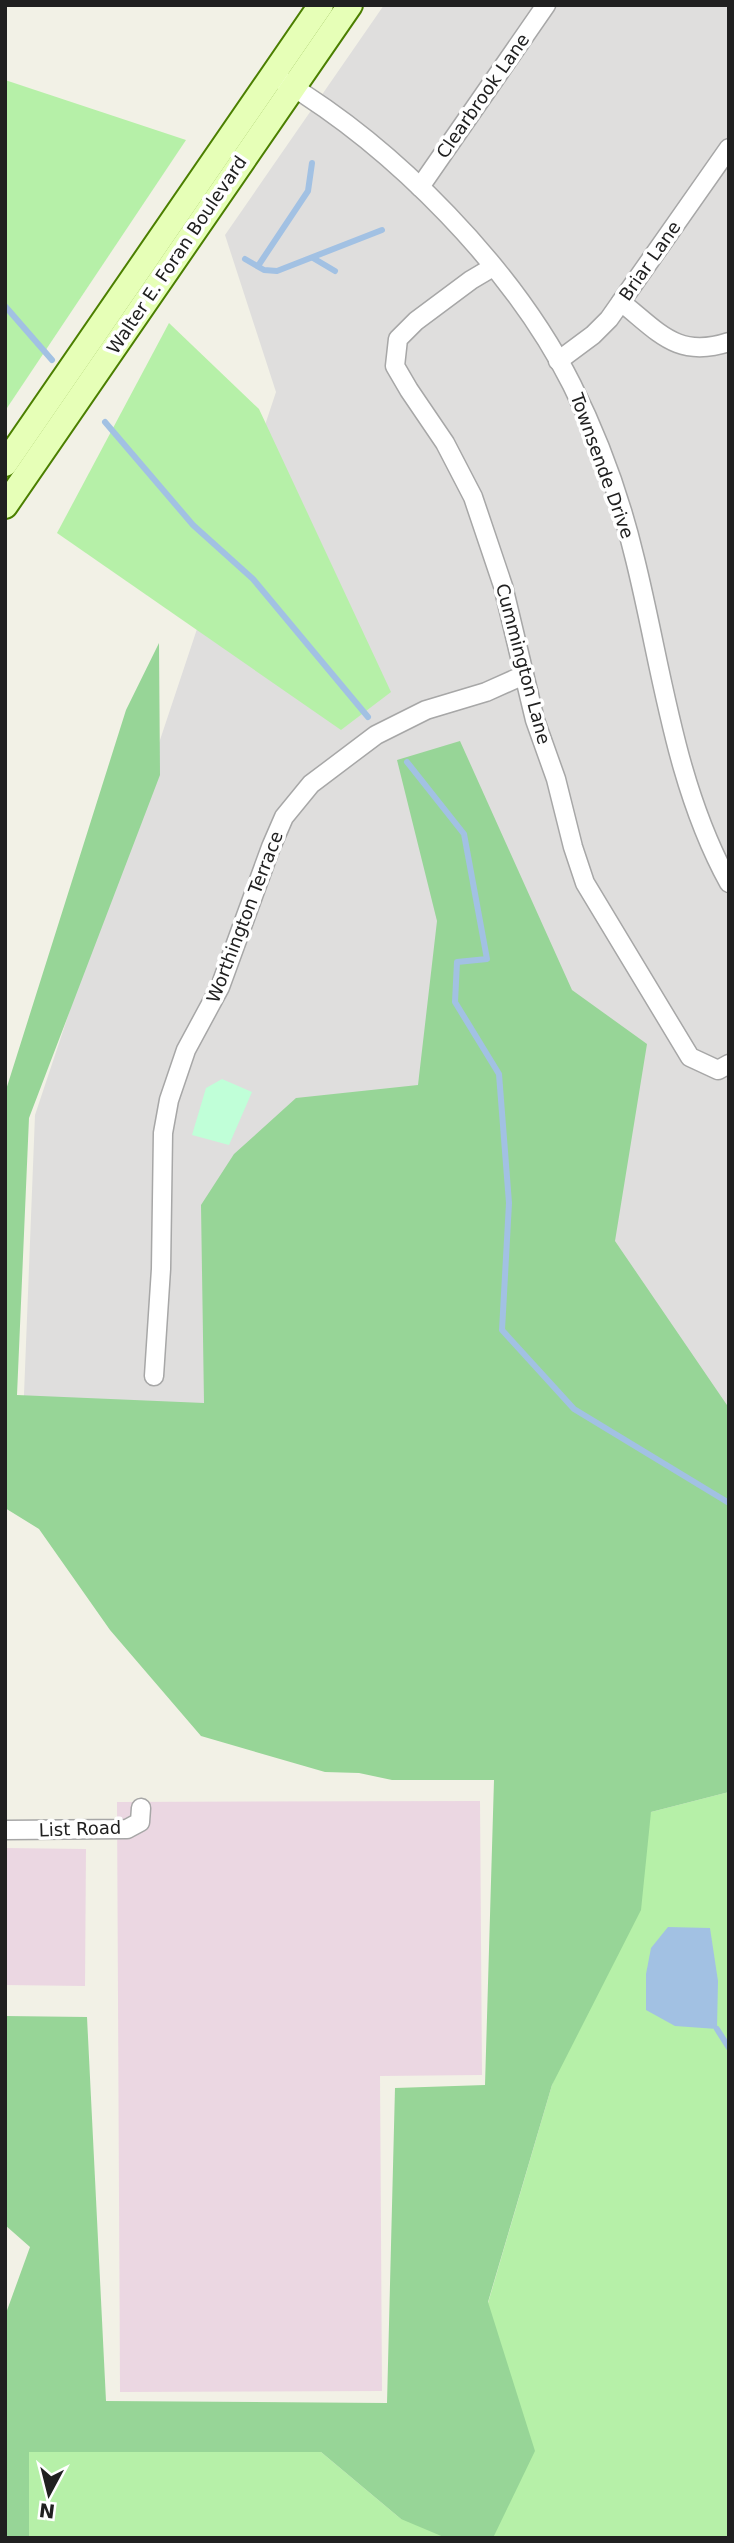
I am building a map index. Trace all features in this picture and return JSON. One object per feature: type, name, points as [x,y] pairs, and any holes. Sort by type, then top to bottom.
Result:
[{"type":"street","name":"Walter E. Foran Boulevard","points":[[5,506],[282,81],[321,5]]},
{"type":"street","name":"Walter E. Foran Boulevard","points":[[5,464],[282,81],[349,5]]},
{"type":"street","name":"Clearbrook Lane","points":[[420,187],[546,5]]},
{"type":"street","name":"Townsende Drive","points":[[282,81],[368,142],[420,187],[493,267],[533,320],[572,384],[623,516],[635,556],[682,765],[701,824],[724,863],[729,883]]},
{"type":"street","name":"Briar Lane","points":[[558,361],[593,335],[621,302],[729,148]]},
{"type":"street","name":"Cummington Lane","points":[[493,267],[416,321],[398,339],[395,366],[408,390],[445,443],[473,497],[503,586],[535,720],[556,779],[578,865],[593,899],[690,1057],[718,1070],[729,1064]]},
{"type":"street","points":[[621,302],[679,345],[695,349],[711,348],[729,342]]},
{"type":"street","name":"Worthington Terrace","points":[[154,1376],[161,1269],[163,1133],[169,1100],[186,1050],[223,978],[284,817],[311,785],[376,735],[426,710],[486,692],[524,675]]},
{"type":"street","name":"List Road","points":[[5,1830],[127,1829],[140,1822],[141,1808]]},
{"type":"shaded area","points":[[384,5],[729,5],[729,1437],[23,1420],[35,1115],[276,392],[225,235]]},
{"type":"shaded area","points":[[480,1801],[482,2075],[380,2076],[382,2391],[120,2392],[117,1802]]},
{"type":"shaded area","points":[[5,1848],[86,1849],[85,1986],[5,1985]]},
{"type":"green space","points":[[5,80],[186,140],[5,411]]},
{"type":"green space","points":[[169,323],[259,409],[391,692],[341,730],[57,533]]},
{"type":"green space","points":[[159,643],[160,775],[29,1118],[17,1395],[204,1403],[201,1205],[234,1154],[296,1098],[418,1085],[437,921],[397,760],[460,741],[572,990],[647,1044],[615,1241],[729,1408],[729,1792],[651,1812],[641,1910],[552,2085],[488,2302],[535,2451],[493,2538],[446,2538],[401,2519],[321,2452],[29,2452],[29,2538],[5,2538],[5,2316],[30,2247],[5,2225],[5,2016],[87,2017],[106,2401],[387,2403],[395,2088],[485,2085],[494,1780],[392,1780],[359,1773],[325,1772],[201,1736],[110,1630],[39,1529],[5,1508],[5,1093],[126,710]]},
{"type":"green space","points":[[222,1079],[252,1092],[229,1145],[192,1135],[206,1088]]},
{"type":"green space","points":[[729,1792],[729,2538],[29,2538],[29,2452],[321,2452],[401,2519],[488,2303],[552,2085],[651,1812]]},
{"type":"water","points":[[668,1927],[710,1928],[718,1981],[717,2029],[675,2026],[646,2010],[646,1974],[651,1948]]},
{"type":"waterway","points":[[258,266],[308,191],[312,163]]},
{"type":"waterway","points":[[245,259],[264,270],[277,271],[382,230]]},
{"type":"waterway","points":[[313,258],[335,271]]},
{"type":"waterway","points":[[5,306],[52,360]]},
{"type":"waterway","points":[[105,422],[193,525],[253,579],[368,717]]},
{"type":"waterway","points":[[407,762],[464,834],[487,959],[457,962],[455,1002],[499,1074],[509,1203],[502,1330],[574,1409],[729,1503]]},
{"type":"waterway","points":[[717,2029],[729,2048]]}]
